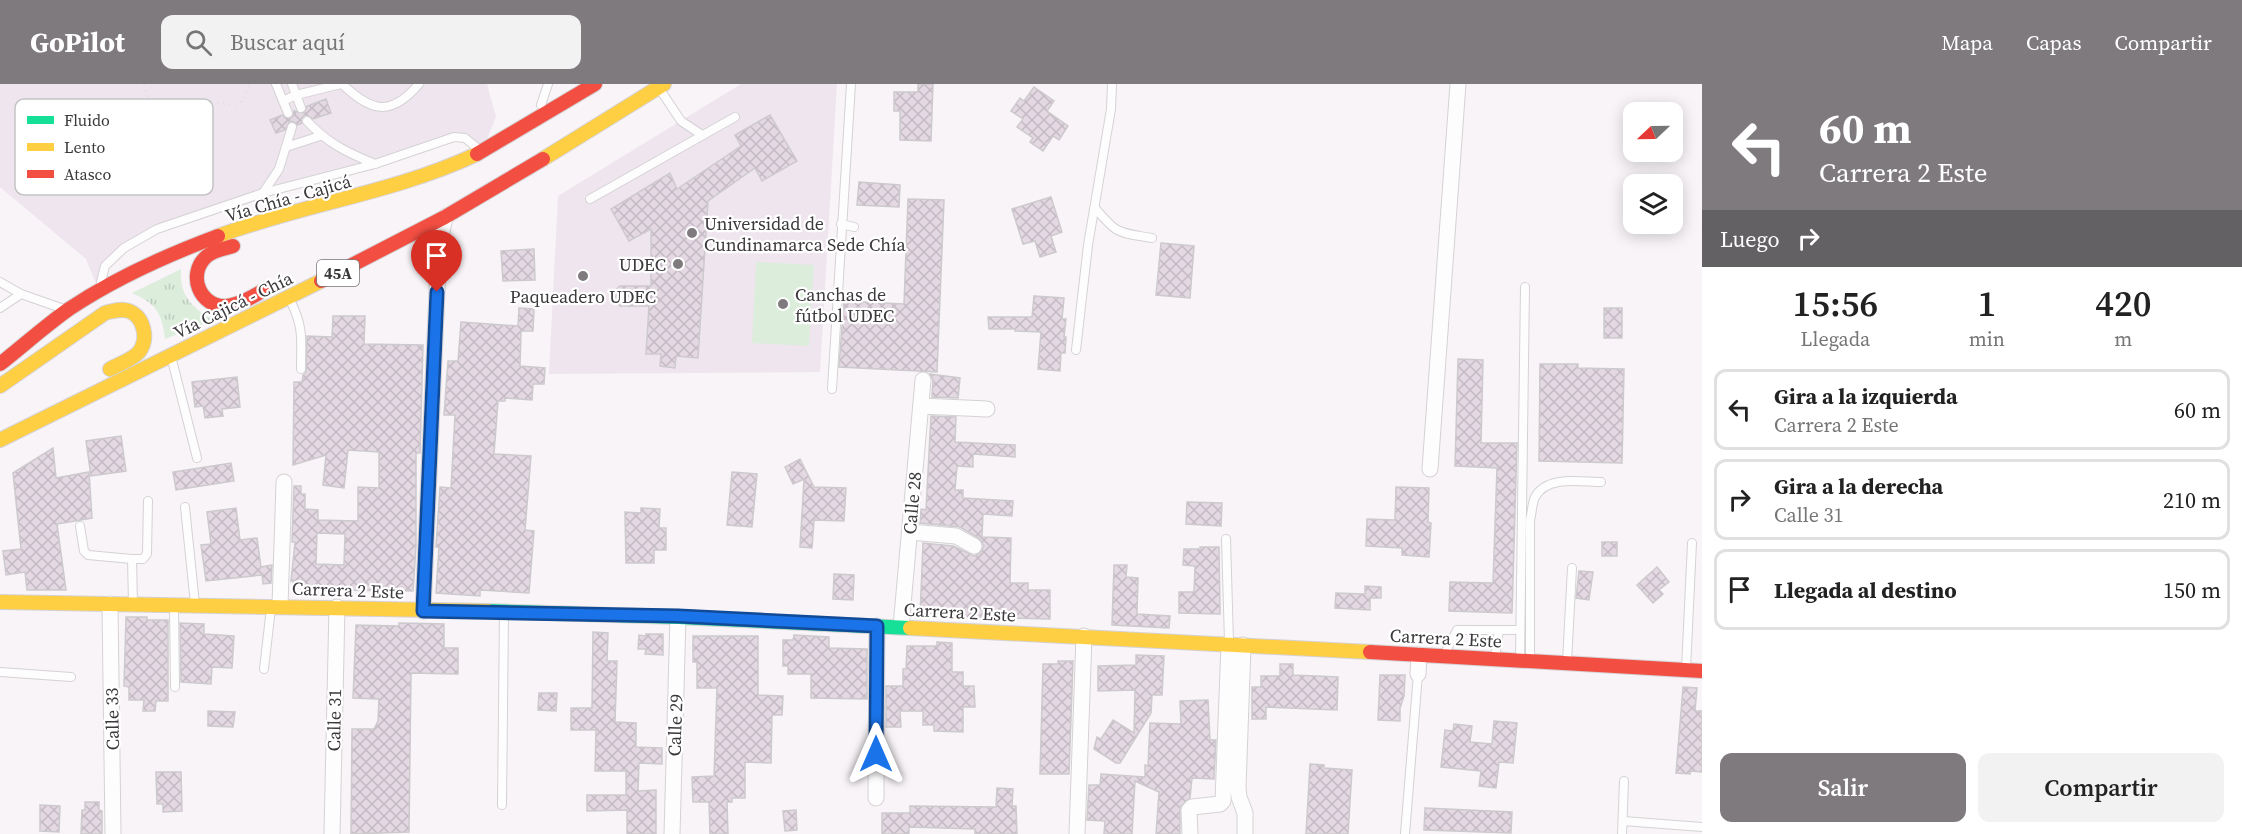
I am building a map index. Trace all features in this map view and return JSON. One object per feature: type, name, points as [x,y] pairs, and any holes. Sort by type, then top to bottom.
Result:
[{"type":"main road","name":"Vía Chía - Cajicá","points":[[0,364],[68,310],[99,291],[200,243],[242,227],[371,193],[420,177],[482,151],[595,84]]},
{"type":"main road","name":"Vía Cajicá - Chía","points":[[0,440],[289,298],[445,217],[499,187],[661,86]]},
{"type":"main road","points":[[462,190],[499,187]]},
{"type":"main road","points":[[262,236],[272,232],[294,214]]},
{"type":"main road","points":[[242,243],[212,253],[203,259],[196,270],[196,281],[200,294],[208,302],[221,306],[238,303],[280,283]]},
{"type":"main road","points":[[0,386],[105,313],[129,310],[136,315],[144,327],[143,344],[131,358],[102,374]]},
{"type":"main road","points":[[36,423],[53,399],[82,384]]},
{"type":"main road","name":"Carrera 2 Este","points":[[0,602],[337,607],[678,616],[1084,636],[1702,671]]},
{"type":"street","points":[[1430,468],[1458,84]]},
{"type":"street","points":[[423,611],[439,246],[445,217]]},
{"type":"street","name":"Calle 28","points":[[901,627],[923,380]]},
{"type":"street","points":[[921,406],[987,409]]},
{"type":"street","points":[[276,606],[284,482]]},
{"type":"street","points":[[910,532],[956,536],[974,546]]},
{"type":"street","name":"Calle 33","points":[[111,604],[113,834]]},
{"type":"street","name":"Calle 31","points":[[332,834],[337,607]]},
{"type":"street","name":"Calle 29","points":[[672,834],[678,616]]},
{"type":"street","points":[[876,798],[877,626]]},
{"type":"street","points":[[1077,834],[1084,636]]},
{"type":"street","points":[[1190,834],[1189,810],[1192,807],[1220,804],[1223,801],[1236,645]]},
{"type":"street","points":[[1236,645],[1238,788],[1245,813],[1245,834]]},
{"type":"street","points":[[1418,674],[1419,655]]},
{"type":"lane","points":[[276,84],[288,113]]},
{"type":"lane","points":[[292,84],[301,108]]},
{"type":"lane","points":[[283,101],[296,95],[341,84],[368,105],[383,108],[406,96],[419,84]]},
{"type":"lane","points":[[532,121],[544,98],[548,84]]},
{"type":"lane","points":[[832,388],[851,84]]},
{"type":"lane","points":[[1076,350],[1111,109],[1112,84]]},
{"type":"lane","points":[[661,86],[681,121],[702,135]]},
{"type":"lane","points":[[590,199],[735,117]]},
{"type":"lane","points":[[306,121],[320,136],[343,152],[375,164]]},
{"type":"lane","points":[[263,193],[279,169],[292,127]]},
{"type":"lane","points":[[286,147],[320,136]]},
{"type":"lane","points":[[99,291],[105,266],[124,248],[157,229],[263,193],[375,164],[454,137],[465,138],[482,151]]},
{"type":"lane","points":[[1095,208],[1119,233],[1152,238]]},
{"type":"lane","points":[[841,224],[854,227]]},
{"type":"lane","points":[[0,282],[21,294],[68,310]]},
{"type":"lane","points":[[1525,287],[1520,630],[1525,660]]},
{"type":"lane","points":[[0,308],[21,294]]},
{"type":"lane","points":[[289,298],[300,319],[302,329],[301,369]]},
{"type":"lane","points":[[170,356],[197,458]]},
{"type":"lane","points":[[1525,660],[1530,520],[1534,498],[1542,488],[1554,482],[1601,482]]},
{"type":"lane","points":[[80,526],[84,551],[88,555],[143,559],[147,554],[148,501]]},
{"type":"lane","points":[[185,507],[195,606]]},
{"type":"lane","points":[[1226,539],[1236,645]]},
{"type":"lane","points":[[1686,670],[1692,543]]},
{"type":"lane","points":[[132,559],[133,605]]},
{"type":"lane","points":[[1567,663],[1572,568]]},
{"type":"lane","points":[[174,605],[175,687]]},
{"type":"lane","points":[[264,669],[276,606]]},
{"type":"lane","points":[[502,806],[504,612]]},
{"type":"lane","points":[[1443,656],[1457,630],[1520,630]]},
{"type":"lane","points":[[1495,659],[1499,630]]},
{"type":"lane","points":[[0,672],[71,677]]},
{"type":"lane","points":[[1405,834],[1418,674]]},
{"type":"lane","points":[[1622,834],[1624,781]]},
{"type":"lane","points":[[1623,821],[1702,827]]},
{"type":"path","points":[[144,84],[148,99]]},
{"type":"path","points":[[213,104],[234,106],[243,101],[249,84]]},
{"type":"shaded area","points":[[0,84],[487,84],[496,117],[482,151],[465,138],[263,193],[157,229],[105,266],[99,291],[86,259],[0,187]]},
{"type":"shaded area","name":"Universidad de Cundinamarca Sede Chía","points":[[741,84],[837,84],[820,372],[549,374],[558,196]]},
{"type":"green space","name":"Canchas de fútbol UDEC","points":[[756,262],[814,265],[809,346],[752,343]]},
{"type":"green space","points":[[181,269],[182,286],[188,300],[213,320],[165,339],[160,315],[147,301],[132,293]]},
{"type":"building","points":[[918,84],[933,84],[931,141],[900,140],[900,111],[894,111],[894,92],[918,92]]},
{"type":"building","points":[[1034,87],[1054,101],[1047,111],[1068,126],[1059,140],[1053,136],[1043,151],[1030,142],[1033,138],[1017,127],[1023,119],[1011,111],[1020,98],[1024,101]]},
{"type":"building","points":[[326,99],[331,113],[313,119],[305,115],[301,119],[302,123],[297,125],[290,121],[285,130],[276,133],[270,120],[282,115],[290,119],[294,111],[304,113],[307,106]]},
{"type":"building","name":"UDEC","points":[[770,115],[797,161],[762,181],[755,168],[708,201],[698,358],[676,356],[675,368],[660,366],[661,354],[646,354],[649,306],[620,306],[613,298],[613,292],[620,286],[651,286],[651,229],[629,241],[611,209],[670,173],[677,189],[741,146],[735,135]]},
{"type":"building","points":[[859,182],[900,185],[899,207],[857,205]]},
{"type":"building","points":[[1051,197],[1062,232],[1051,236],[1056,252],[1040,257],[1035,241],[1023,244],[1012,209]]},
{"type":"building","points":[[908,199],[944,200],[937,372],[839,367],[844,301],[904,304]]},
{"type":"building","points":[[1161,243],[1194,246],[1190,298],[1156,295]]},
{"type":"building","points":[[534,249],[535,280],[503,281],[501,251]]},
{"type":"building","points":[[1034,296],[1064,298],[1062,319],[1066,319],[1064,337],[1066,337],[1065,353],[1061,353],[1060,371],[1038,369],[1041,332],[989,329],[988,317],[1032,317]]},
{"type":"building","points":[[519,308],[534,309],[533,331],[521,331],[520,366],[545,368],[544,384],[533,384],[532,400],[505,398],[505,401],[498,401],[494,454],[531,456],[525,530],[534,531],[529,593],[480,590],[480,596],[436,593],[440,487],[451,488],[455,415],[444,415],[448,361],[458,361],[461,322],[518,326]]},
{"type":"building","points":[[1604,308],[1622,308],[1622,338],[1604,338]]},
{"type":"building","points":[[333,316],[365,316],[364,344],[423,345],[420,453],[416,453],[416,546],[413,591],[332,590],[332,587],[293,585],[293,580],[291,581],[295,542],[292,542],[294,486],[301,486],[301,494],[305,494],[305,509],[318,510],[318,520],[358,521],[358,487],[379,488],[379,452],[348,450],[344,488],[323,485],[326,455],[293,465],[294,382],[302,382],[306,372],[307,336],[332,337]],"holes":[[[317,533],[345,534],[344,565],[316,564]]]},
{"type":"building","points":[[1458,359],[1483,360],[1481,443],[1517,443],[1512,613],[1449,611],[1450,582],[1493,583],[1497,468],[1455,466]]},
{"type":"building","points":[[1540,364],[1578,364],[1578,368],[1624,369],[1622,463],[1539,461]]},
{"type":"building","points":[[930,374],[960,378],[958,398],[932,397],[933,380]]},
{"type":"building","points":[[237,377],[240,407],[222,409],[223,416],[205,418],[203,406],[195,407],[192,382]]},
{"type":"building","points":[[931,416],[956,417],[955,442],[1015,445],[1015,457],[973,454],[973,467],[957,466],[955,490],[963,490],[963,498],[1013,501],[1012,516],[983,514],[982,537],[1011,538],[1010,583],[1028,583],[1028,590],[1050,590],[1050,619],[920,616],[923,543],[953,546],[974,556],[979,554],[984,546],[979,538],[960,527],[920,523],[921,509],[926,510]]},
{"type":"building","points":[[121,436],[126,471],[91,476],[86,441]]},
{"type":"building","points":[[53,448],[56,478],[89,472],[92,518],[57,524],[66,590],[27,590],[25,572],[6,575],[3,551],[21,549],[13,473]]},
{"type":"building","points":[[800,459],[814,487],[846,488],[844,521],[814,520],[812,548],[800,547],[804,479],[793,484],[785,467]]},
{"type":"building","points":[[231,463],[234,481],[176,490],[173,472]]},
{"type":"building","points":[[732,472],[757,474],[752,527],[727,525]]},
{"type":"building","points":[[1396,487],[1429,488],[1428,522],[1431,523],[1429,557],[1402,555],[1402,548],[1366,546],[1367,519],[1395,520]]},
{"type":"building","points":[[1187,502],[1222,503],[1221,526],[1186,524]]},
{"type":"building","points":[[236,508],[240,540],[257,538],[261,567],[272,565],[271,583],[263,584],[262,575],[206,581],[201,545],[211,544],[207,512]]},
{"type":"building","points":[[641,508],[660,509],[659,528],[666,528],[666,550],[654,550],[654,563],[626,563],[625,512],[641,513]]},
{"type":"building","points":[[1602,542],[1617,542],[1617,556],[1602,556]]},
{"type":"building","points":[[1200,547],[1219,547],[1220,614],[1179,613],[1179,592],[1194,592],[1195,566],[1183,565],[1184,549],[1200,549]]},
{"type":"building","points":[[1114,565],[1127,565],[1126,577],[1138,578],[1137,614],[1170,616],[1169,628],[1112,625]]},
{"type":"building","points":[[1657,567],[1669,582],[1659,590],[1663,594],[1653,603],[1637,585]]},
{"type":"building","points":[[1579,571],[1593,572],[1589,600],[1576,598]]},
{"type":"building","points":[[834,574],[854,575],[853,600],[833,599]]},
{"type":"building","points":[[1365,586],[1381,587],[1381,598],[1370,598],[1370,610],[1335,608],[1336,593],[1365,594]]},
{"type":"building","points":[[126,617],[168,620],[168,701],[156,701],[155,711],[143,711],[144,700],[129,700],[129,687],[124,686]]},
{"type":"building","points":[[180,623],[204,624],[204,634],[234,636],[232,668],[212,667],[211,684],[181,682]]},
{"type":"building","points":[[399,623],[444,624],[444,648],[458,648],[458,674],[411,673],[409,832],[351,834],[352,729],[374,729],[378,721],[379,699],[353,698],[356,625],[399,626]]},
{"type":"building","points":[[593,632],[608,633],[607,661],[617,661],[615,722],[636,723],[636,747],[662,748],[662,764],[639,763],[638,791],[656,790],[656,834],[627,834],[627,810],[587,811],[587,795],[626,795],[626,771],[595,771],[596,730],[571,730],[571,708],[592,708]]},
{"type":"building","points":[[646,634],[663,634],[663,655],[645,654],[646,649],[638,649],[639,635],[646,636]]},
{"type":"building","points":[[794,635],[829,637],[829,648],[867,649],[867,699],[811,698],[811,674],[788,674],[788,666],[783,666],[783,640],[793,640]]},
{"type":"building","points":[[693,636],[758,636],[758,695],[783,696],[782,715],[772,715],[771,763],[745,762],[745,798],[732,798],[732,802],[727,802],[728,834],[710,834],[709,802],[693,802],[692,777],[714,776],[717,688],[697,688],[697,662],[693,662]]},
{"type":"building","points":[[937,642],[952,643],[952,672],[963,672],[963,686],[974,686],[975,707],[963,707],[963,732],[934,731],[934,725],[923,725],[923,711],[900,711],[901,727],[886,727],[886,686],[903,686],[907,646],[937,646]]},
{"type":"building","points":[[1136,655],[1164,656],[1162,695],[1152,695],[1151,713],[1120,763],[1116,763],[1094,749],[1097,737],[1101,739],[1113,720],[1134,733],[1135,690],[1098,691],[1098,666],[1136,665]]},
{"type":"building","points":[[1058,661],[1073,661],[1069,774],[1040,774],[1043,664],[1058,664]]},
{"type":"building","points":[[1280,664],[1293,664],[1293,675],[1338,677],[1337,710],[1266,707],[1266,719],[1252,719],[1252,687],[1261,687],[1261,676],[1280,676]]},
{"type":"building","points":[[1380,675],[1405,675],[1400,721],[1378,720]]},
{"type":"building","points":[[1683,687],[1697,688],[1695,711],[1702,711],[1702,772],[1691,771],[1690,774],[1676,773]]},
{"type":"building","points":[[539,693],[557,693],[556,711],[538,710]]},
{"type":"building","points":[[1208,700],[1210,740],[1216,740],[1214,779],[1192,778],[1190,798],[1180,807],[1180,834],[1156,834],[1159,792],[1135,781],[1132,834],[1104,834],[1105,821],[1087,820],[1089,785],[1100,785],[1101,774],[1145,777],[1145,765],[1148,766],[1150,723],[1181,724],[1180,701]]},
{"type":"building","points":[[208,711],[235,712],[233,727],[208,726]]},
{"type":"building","points":[[1494,721],[1517,723],[1513,763],[1499,762],[1496,788],[1479,786],[1481,771],[1441,767],[1445,730],[1453,731],[1454,724],[1472,726],[1470,742],[1492,744]]},
{"type":"building","points":[[1310,764],[1324,765],[1324,768],[1352,770],[1348,834],[1306,834]]},
{"type":"building","points":[[156,772],[181,772],[182,811],[163,812],[163,804],[157,804]]},
{"type":"building","points":[[997,788],[1013,789],[1012,806],[1016,806],[1017,834],[975,834],[975,829],[909,827],[909,834],[882,834],[882,813],[910,813],[910,806],[996,807]]},
{"type":"building","points":[[85,802],[99,802],[99,810],[102,811],[102,834],[81,834],[82,810],[85,810]]},
{"type":"building","points":[[40,805],[60,806],[59,832],[40,831]]},
{"type":"building","points":[[1425,808],[1512,812],[1511,833],[1424,830]]},
{"type":"building","points":[[796,810],[797,830],[785,831],[783,811]]},
{"type":"traffic: fast","points":[[488,611],[910,628]]},
{"type":"traffic: slow","points":[[543,159],[664,84]]},
{"type":"traffic: slow","points":[[218,236],[283,215],[413,179],[477,154]]},
{"type":"traffic: slow","points":[[0,440],[321,281]]},
{"type":"traffic: slow","points":[[0,386],[105,313],[129,311],[141,323],[144,341],[139,352],[133,357],[110,369]]},
{"type":"traffic: slow","points":[[0,602],[488,611]]},
{"type":"traffic: slow","points":[[910,628],[1370,652]]},
{"type":"traffic: jam","points":[[477,154],[595,84]]},
{"type":"traffic: jam","points":[[321,281],[445,217],[543,159]]},
{"type":"traffic: jam","points":[[0,364],[86,298],[141,268],[218,236]]},
{"type":"traffic: jam","points":[[233,246],[213,252],[201,263],[197,272],[197,280],[203,296],[210,302],[227,306],[242,302],[266,289]]},
{"type":"traffic: jam","points":[[1370,652],[1702,671]]},
{"type":"place","name":"Universidad de Cundinamarca Sede Chía","points":[[692,233]]},
{"type":"place","name":"UDEC","points":[[678,264]]},
{"type":"place","name":"Paqueadero UDEC","points":[[583,276]]},
{"type":"place","name":"Canchas de fútbol UDEC","points":[[783,304]]},
{"type":"route","points":[[437,292],[423,611],[678,616],[877,626],[876,754]]}]
